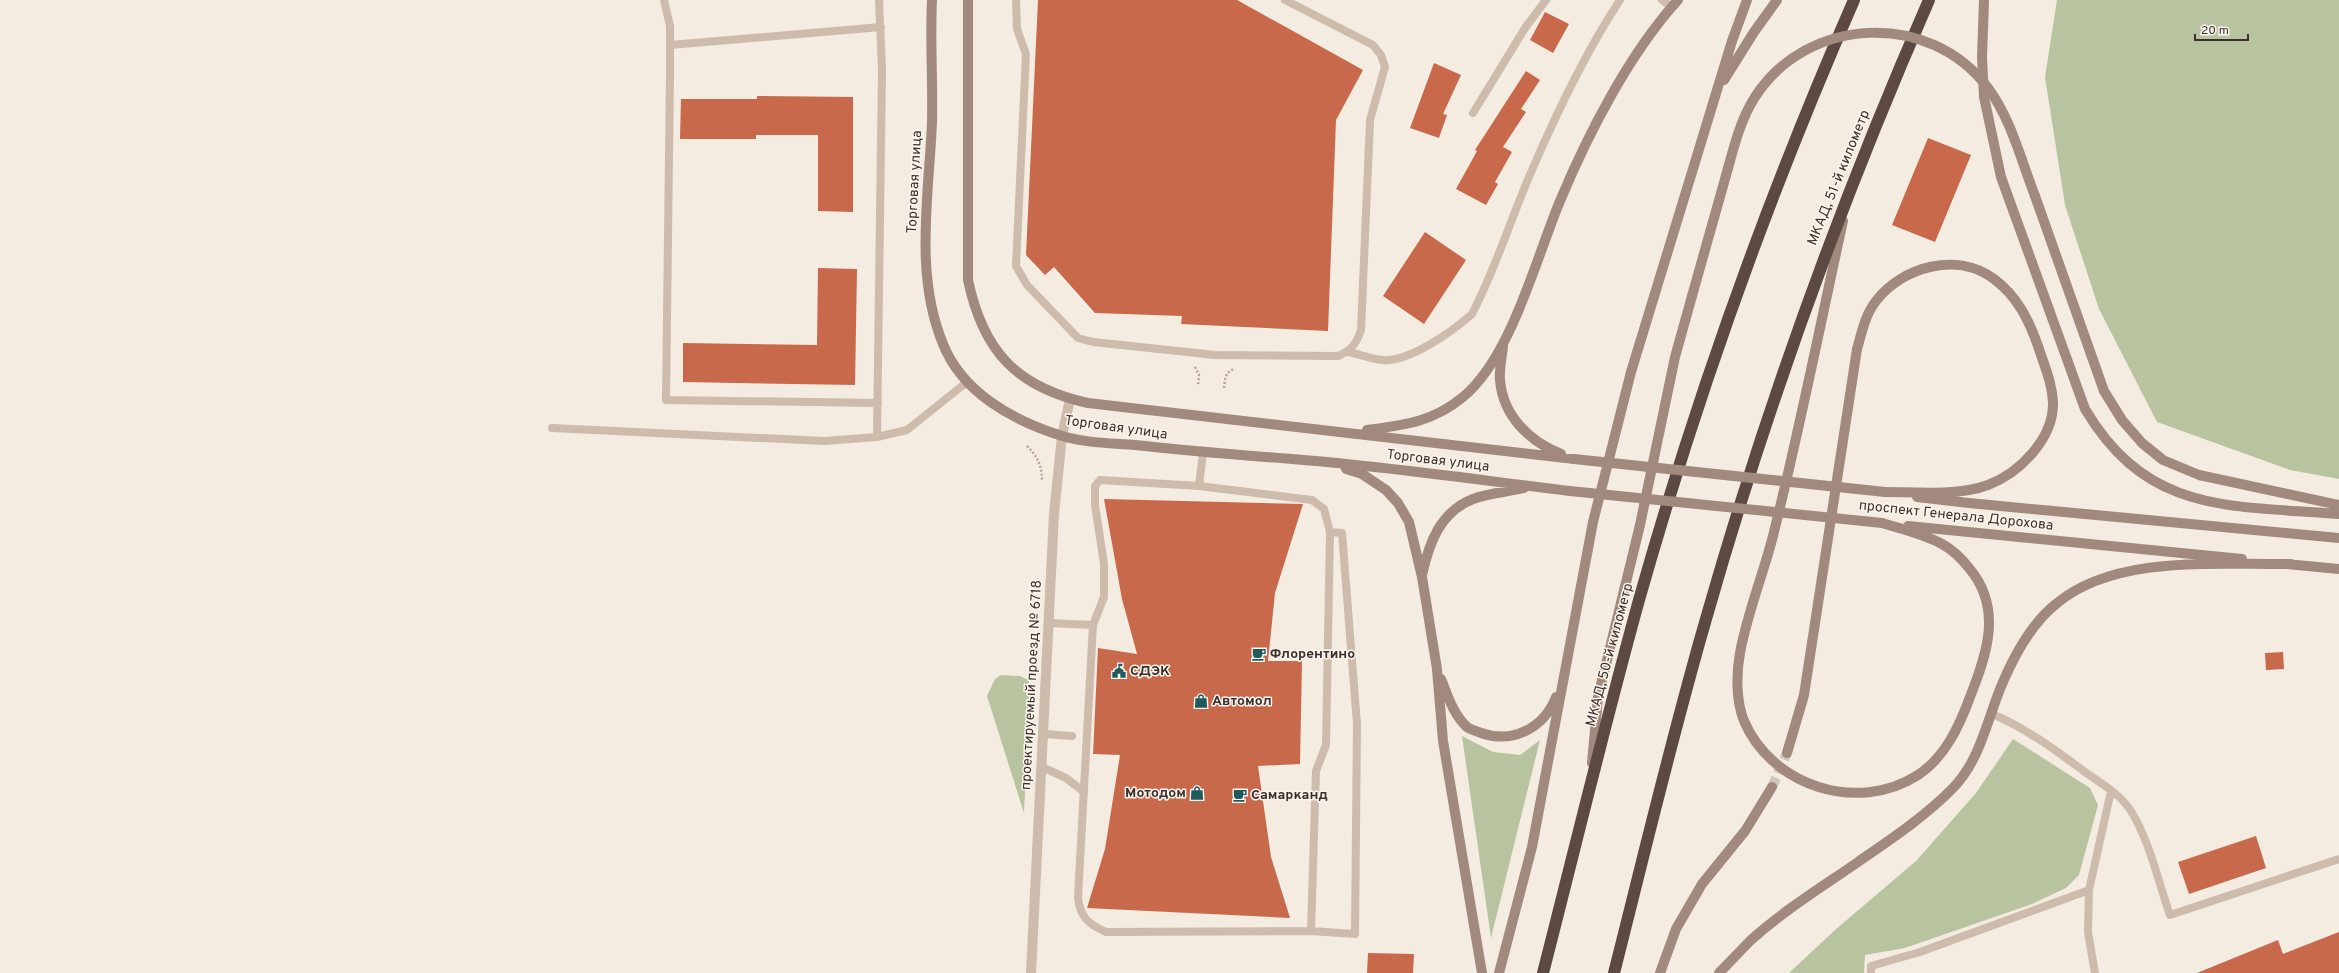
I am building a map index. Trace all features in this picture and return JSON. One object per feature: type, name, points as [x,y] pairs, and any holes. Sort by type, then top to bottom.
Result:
[{"type":"highway","name":"МКАД, 50-й километр","points":[[1543,973],[1589,790],[1640,599],[1677,474],[1719,348],[1764,222],[1854,0]]},
{"type":"highway","name":"МКАД, 51-й километр","points":[[1614,973],[1675,731],[1706,619],[1743,495],[1784,370],[1848,196],[1929,0]]},
{"type":"street","name":"Торговая улица","points":[[932,0],[930,46],[932,119],[925,254],[928,288],[943,345],[955,367],[967,382],[1001,408],[1022,421],[1062,436],[1203,453],[1319,461],[1570,490]]},
{"type":"street","name":"Торговая улица","points":[[968,0],[968,280],[974,308],[987,337],[1006,363],[1024,378],[1070,399],[1102,404],[1354,432],[1574,459]]},
{"type":"street","points":[[1499,973],[1532,847],[1593,522],[1631,372],[1717,92],[1747,0]]},
{"type":"street","points":[[1717,92],[1754,32],[1777,0]]},
{"type":"street","points":[[1984,0],[1982,58],[1984,97],[2001,177],[2086,409],[2100,434],[2142,474],[2192,499],[2222,505],[2339,514]]},
{"type":"street","points":[[1354,432],[1417,423],[1438,414],[1463,397],[1485,373],[1503,344],[1561,200],[1590,137],[1633,62],[1675,3]]},
{"type":"street","points":[[1589,790],[1598,696],[1640,525],[1675,357],[1738,132],[1748,109],[1766,82],[1780,68],[1812,46],[1830,39],[1868,32],[1907,35],[1931,44],[1959,60],[1987,87],[1998,103],[2035,196],[2104,391],[2122,420],[2142,443],[2163,460],[2199,475],[2339,505]]},
{"type":"street","points":[[1848,196],[1805,400],[1773,538],[1740,652],[1738,676],[1739,701],[1744,721],[1772,762],[1789,775],[1804,783],[1824,789],[1849,793],[1872,791],[1896,785],[1917,775],[1937,759],[1956,732],[1979,675],[1988,646],[1990,617],[1986,598],[1975,574],[1960,557],[1943,544],[1915,532],[1882,523]]},
{"type":"street","points":[[1787,753],[1804,695],[1857,349],[1865,321],[1875,302],[1887,288],[1904,276],[1924,267],[1942,265],[1974,269],[1993,278],[2011,294],[2029,322],[2050,380],[2053,403],[2049,424],[2040,442],[2027,459],[2007,476],[1987,486],[1963,491],[1885,492]]},
{"type":"street","points":[[1503,344],[1500,379],[1504,402],[1512,417],[1527,434],[1547,448],[1574,459]]},
{"type":"street","name":"проектируемый проезд № 6718","points":[[1031,973],[1054,514],[1062,436],[1070,399]]},
{"type":"street","name":"проспект Генерала Дорохова","points":[[1574,459],[1885,492],[1969,503],[2339,538]]},
{"type":"street","points":[[1319,461],[1362,474],[1386,490],[1398,503],[1409,522],[1422,576],[1437,669],[1443,740],[1482,973]]},
{"type":"street","points":[[1422,576],[1428,550],[1435,532],[1446,518],[1460,506],[1473,499],[1534,486]]},
{"type":"street","name":"проспект Генерала Дорохова","points":[[1570,490],[2339,569]]},
{"type":"street","points":[[1719,973],[1752,940],[1799,903],[1928,813],[1954,788],[1973,760],[1992,714],[2003,682],[2018,651],[2036,625],[2056,604],[2087,584],[2125,572],[2170,566],[2291,564]]},
{"type":"street","points":[[1437,669],[1453,709],[1468,728],[1487,735],[1504,737],[1523,734],[1537,725],[1551,709],[1564,677]]},
{"type":"street","points":[[1660,973],[1676,929],[1702,884],[1745,831],[1772,786]]},
{"type":"lane","points":[[664,0],[670,26],[666,400],[878,403]]},
{"type":"lane","points":[[877,437],[882,70],[880,0]]},
{"type":"lane","points":[[1016,0],[1017,29],[1026,54],[1016,266],[1027,286],[1078,338],[1093,342],[1215,354],[1328,358],[1348,352],[1356,344],[1361,330],[1370,120],[1385,67],[1381,55],[1373,45],[1285,0]]},
{"type":"lane","points":[[1473,113],[1525,28],[1546,0]]},
{"type":"lane","points":[[1348,352],[1382,360],[1404,358],[1462,322],[1472,314],[1532,171],[1563,103],[1604,25],[1620,0]]},
{"type":"lane","points":[[1662,0],[1675,3]]},
{"type":"lane","points":[[670,45],[880,27]]},
{"type":"lane","points":[[552,428],[824,441],[877,437],[907,430],[967,382]]},
{"type":"lane","points":[[1199,486],[1203,453]]},
{"type":"lane","points":[[1311,931],[1316,771],[1326,745],[1330,532],[1324,509],[1312,500],[1199,486],[1097,482],[1094,489],[1104,564],[1104,597],[1093,625],[1078,897],[1082,916],[1094,927],[1106,932],[1311,931],[1355,934],[1357,724],[1342,533],[1330,532]]},
{"type":"lane","points":[[1049,623],[1093,625]]},
{"type":"lane","points":[[1992,714],[2009,721],[2039,739],[2112,791],[2131,810],[2143,835],[2170,915],[2339,859]]},
{"type":"lane","points":[[1044,734],[1072,736]]},
{"type":"lane","points":[[1042,767],[1069,780],[1084,792]]},
{"type":"lane","points":[[2095,973],[2088,932],[2089,890],[2112,791]]},
{"type":"lane","points":[[1871,973],[1871,966],[1920,952],[2089,890]]},
{"type":"path","points":[[1191,365],[1197,368],[1199,375],[1198,385]]},
{"type":"path","points":[[1224,388],[1226,376],[1230,370],[1236,368]]},
{"type":"path","points":[[1027,446],[1035,454],[1042,467],[1042,487]]},
{"type":"green space","points":[[2057,0],[2339,0],[2339,479],[2290,470],[2157,422],[2099,309],[2065,205],[2045,77]]},
{"type":"green space","points":[[1001,675],[1020,676],[1028,680],[1030,686],[1024,813],[987,696],[995,679]]},
{"type":"green space","points":[[1462,736],[1493,752],[1520,755],[1540,740],[1491,938]]},
{"type":"green space","points":[[2013,739],[2090,788],[2098,805],[2079,875],[2066,888],[2032,904],[1905,948],[1865,955],[1864,973],[1789,973],[1835,930],[1916,861],[1976,793]]},
{"type":"building","points":[[1038,0],[1237,0],[1363,70],[1336,120],[1328,331],[1181,324],[1182,316],[1095,313],[1054,267],[1045,275],[1026,255]]},
{"type":"building","points":[[1545,12],[1569,24],[1553,53],[1530,40]]},
{"type":"building","points":[[1434,63],[1461,75],[1443,114],[1447,115],[1439,138],[1410,128]]},
{"type":"building","points":[[1526,71],[1540,80],[1521,109],[1526,112],[1503,147],[1512,152],[1495,182],[1498,184],[1486,205],[1456,189],[1477,151],[1475,150]]},
{"type":"building","points":[[757,96],[853,97],[853,212],[818,211],[818,135],[756,135],[756,139],[680,139],[681,99],[757,99]]},
{"type":"building","points":[[1928,138],[1971,155],[1935,242],[1892,225]]},
{"type":"building","points":[[1425,232],[1466,260],[1424,324],[1383,296]]},
{"type":"building","points":[[818,268],[857,269],[855,385],[683,382],[683,343],[817,345]]},
{"type":"building","points":[[1104,499],[1303,504],[1275,593],[1268,661],[1302,661],[1300,764],[1258,766],[1271,857],[1290,918],[1087,908],[1105,849],[1120,755],[1093,754],[1098,648],[1137,654],[1122,599]]},
{"type":"building","points":[[2283,652],[2284,669],[2266,670],[2265,653]]},
{"type":"building","points":[[2256,836],[2266,868],[2189,894],[2178,862]]},
{"type":"building","points":[[2339,932],[2339,973],[2197,973],[2278,940],[2283,954]]},
{"type":"building","points":[[1368,953],[1414,954],[1413,973],[1367,973]]},
{"type":"tunnel","points":[[1772,787],[1787,753]]},
{"type":"place","name":"Флорентино","points":[[1259,654]]},
{"type":"place","name":"СДЭК","points":[[1119,671]]},
{"type":"place","name":"Автомол","points":[[1201,701]]},
{"type":"place","name":"Мотодом","points":[[1197,793]]},
{"type":"place","name":"Самарканд","points":[[1240,795]]}]
